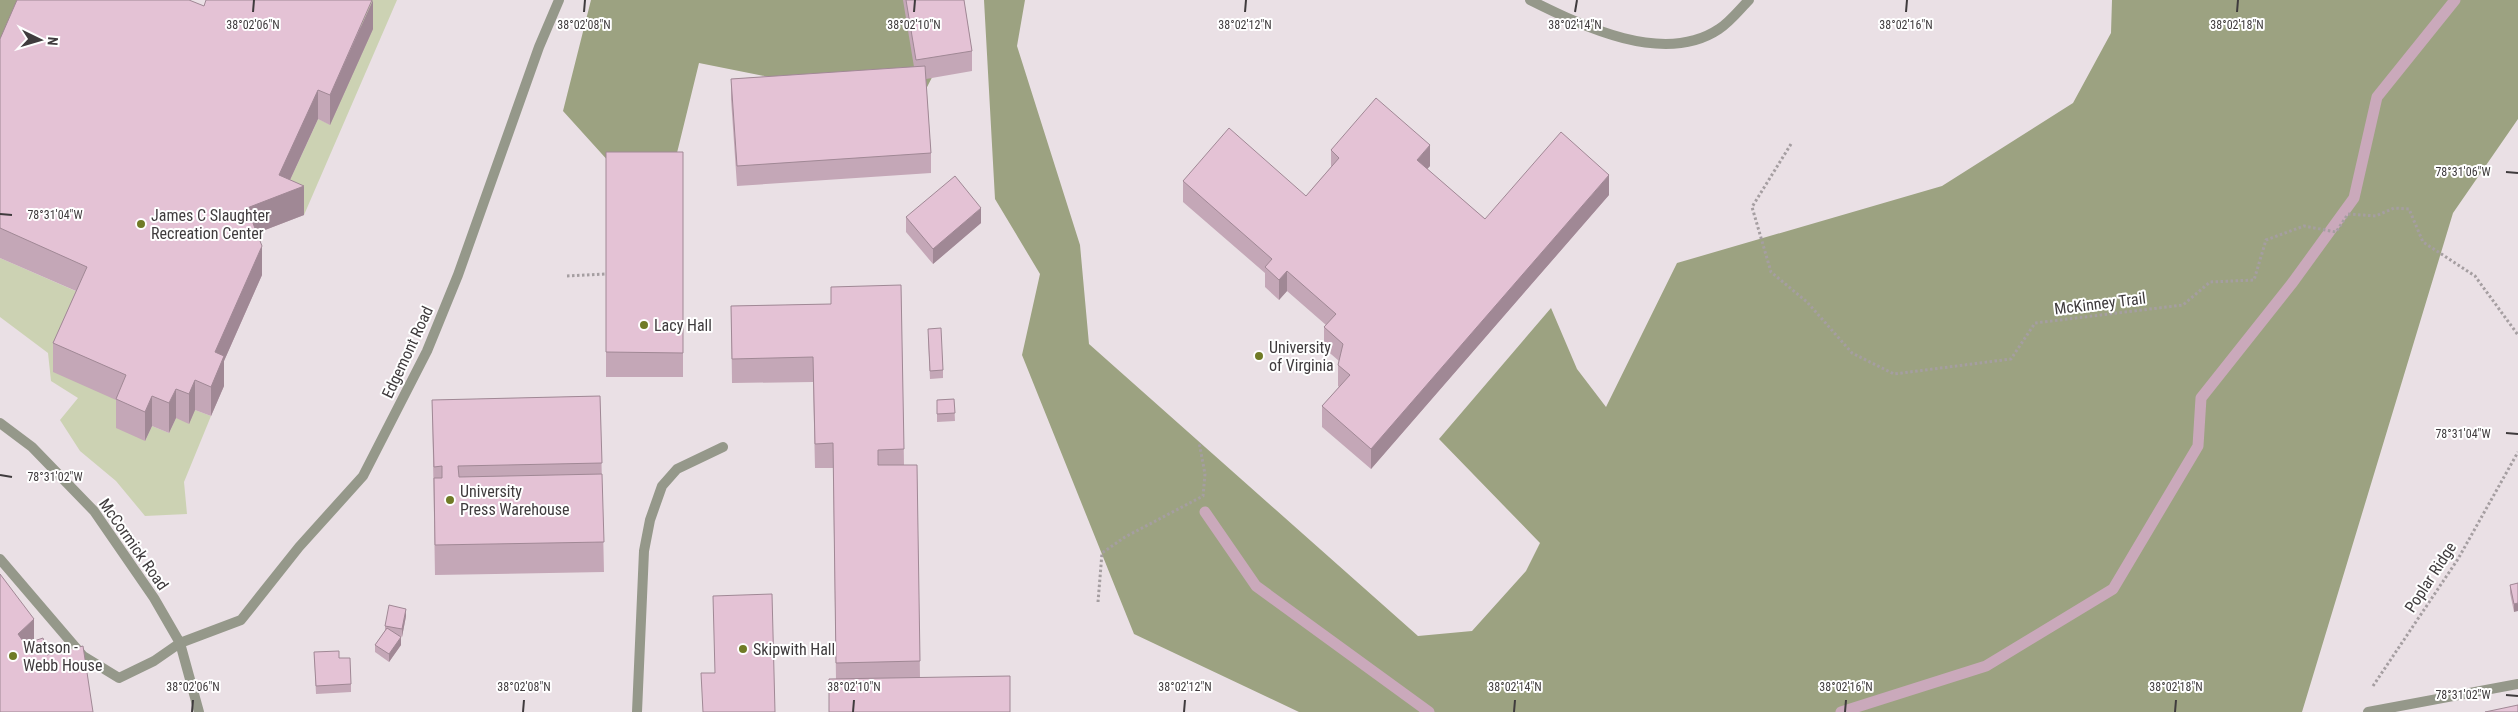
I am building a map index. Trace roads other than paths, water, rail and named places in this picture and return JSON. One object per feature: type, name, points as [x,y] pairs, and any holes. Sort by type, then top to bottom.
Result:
[{"type":"street","name":"Edgemont Road","points":[[0,559],[83,656],[119,678],[154,661],[180,643],[241,620],[299,547],[363,476],[427,352],[458,275],[539,47],[559,0]]},
{"type":"street","points":[[1530,0],[1615,36],[1665,45],[1694,42],[1719,29],[1749,0]]},
{"type":"street","name":"McCormick Road","points":[[0,423],[32,447],[94,511],[154,598],[180,643],[199,712]]},
{"type":"street","points":[[637,712],[644,551],[650,520],[662,486],[677,469],[723,447]]},
{"type":"street","points":[[2368,712],[2518,684]]},
{"type":"waterway","points":[[1841,712],[1986,666],[2113,589],[2198,446],[2201,398],[2293,282],[2354,198],[2377,97],[2455,0]]},
{"type":"waterway","points":[[1205,512],[1256,586],[1429,712]]},
{"type":"place","name":"James C Slaughter Recreation Center","points":[[141,224]]},
{"type":"place","name":"Lacy Hall","points":[[644,325]]},
{"type":"place","name":"University of Virginia","points":[[1259,356]]},
{"type":"place","name":"University Press Warehouse","points":[[450,500]]},
{"type":"place","name":"Skipwith Hall","points":[[743,649]]},
{"type":"place","name":"Watson - Webb House","points":[[13,656]]}]
